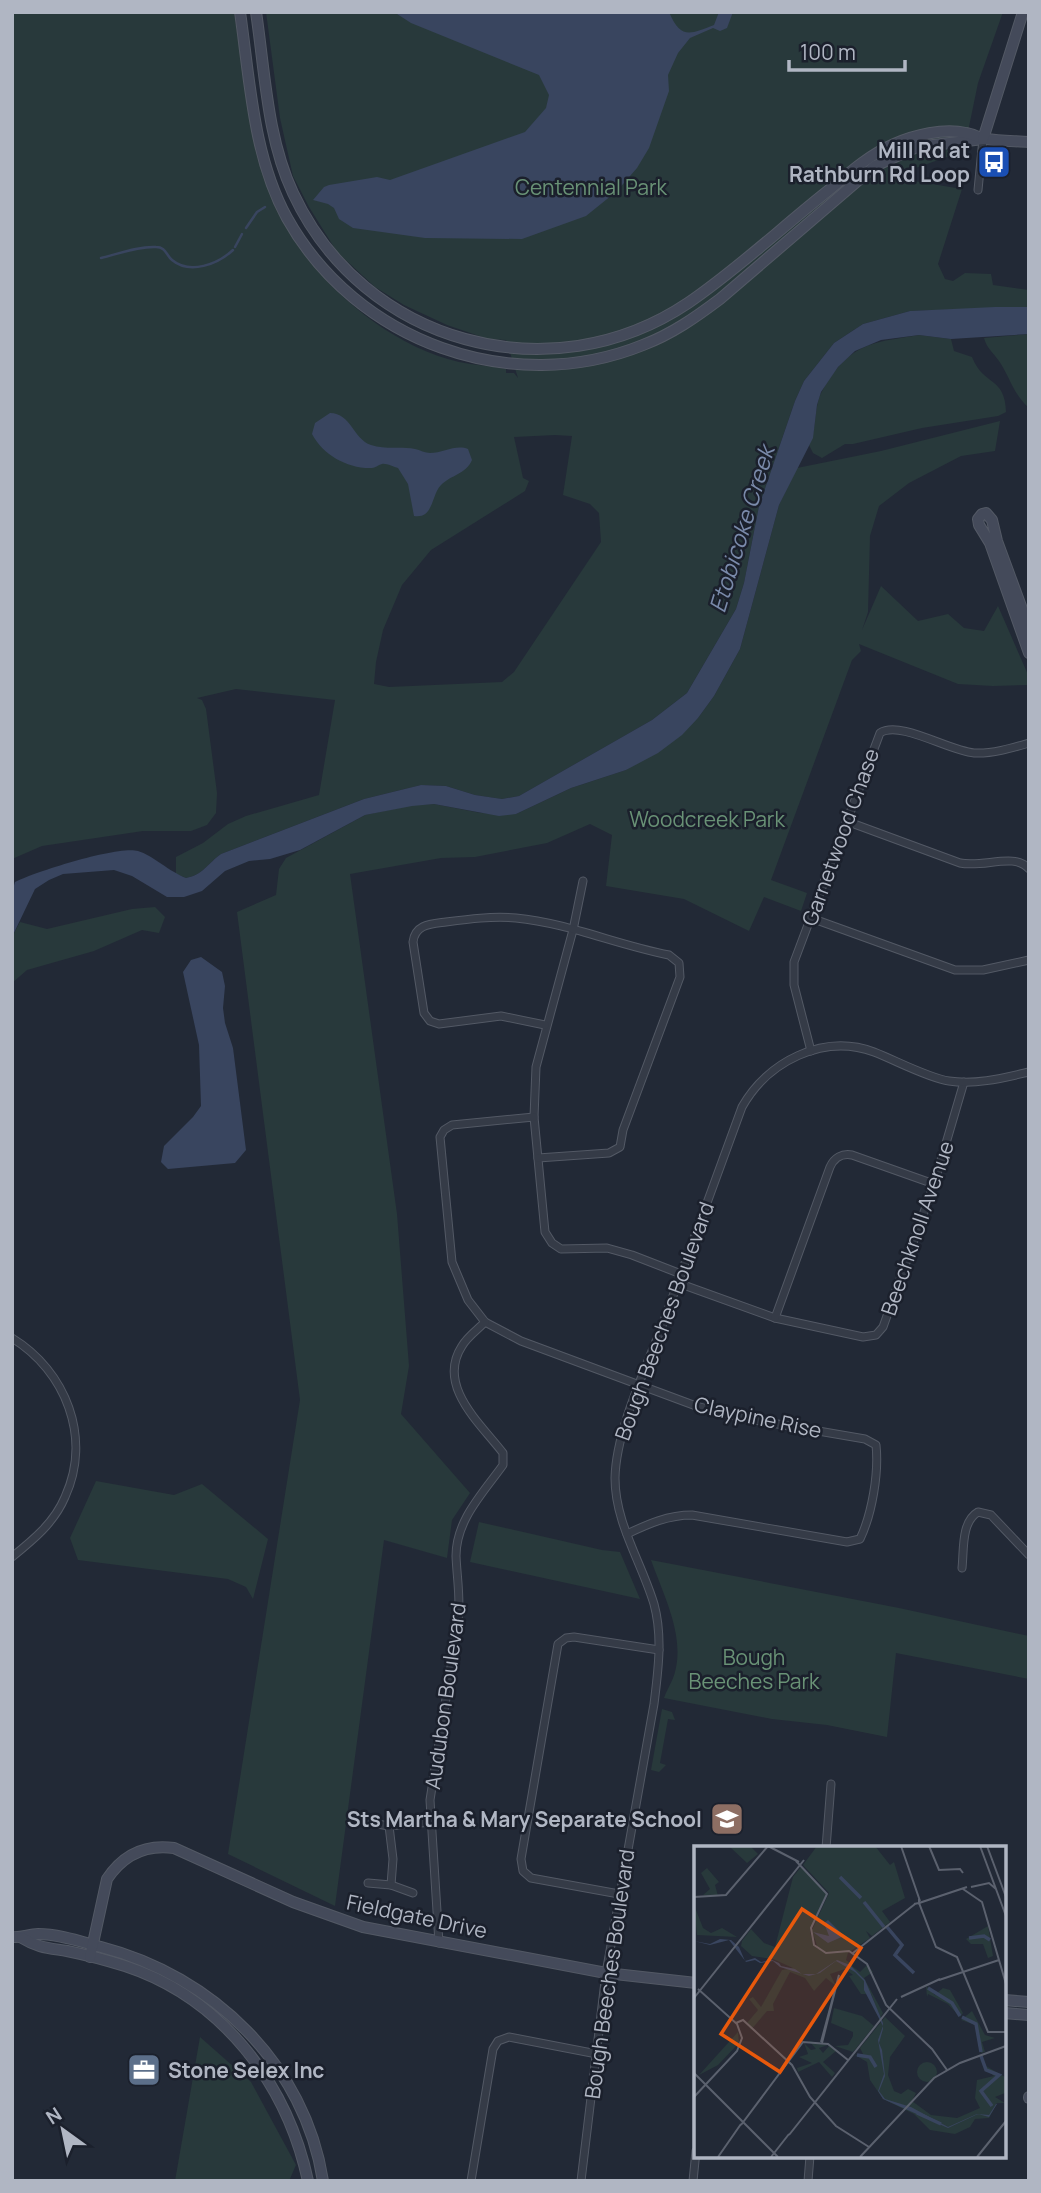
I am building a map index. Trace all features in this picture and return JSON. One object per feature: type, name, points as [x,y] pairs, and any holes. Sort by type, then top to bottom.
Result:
[{"type":"street","points":[[240,12],[262,154],[286,216],[298,236],[333,279],[382,320],[432,346],[491,362],[530,366],[579,363],[618,354],[664,336],[720,299],[875,166],[917,147],[984,139],[1029,142]]},
{"type":"street","points":[[256,12],[277,150],[293,194],[313,230],[351,275],[390,305],[438,330],[495,346],[542,350],[575,347],[634,331],[688,303],[881,150],[934,133],[965,132],[984,139]]},
{"type":"street","points":[[978,190],[984,139],[1023,12]]},
{"type":"street","points":[[1029,628],[991,518],[986,513],[982,514],[979,525],[990,543],[1029,653]]},
{"type":"street","name":"Garnetwood Chase","points":[[811,1051],[793,978],[796,955],[877,737],[886,730],[899,730],[956,750],[977,753],[1029,743]]},
{"type":"street","points":[[846,821],[960,863],[979,865],[1015,860],[1024,863],[1029,869]]},
{"type":"street","points":[[583,881],[573,930],[545,1025],[536,1067],[534,1117],[545,1228],[552,1243],[564,1250],[595,1247],[615,1250],[681,1274]]},
{"type":"street","points":[[538,1158],[609,1153],[620,1147],[623,1130],[681,973],[679,963],[671,956],[526,919],[487,918],[426,925],[417,930],[414,936],[423,1010],[430,1021],[439,1024],[501,1016],[545,1025]]},
{"type":"street","points":[[811,918],[955,970],[982,970],[1029,960]]},
{"type":"street","name":"Bough Beeches Boulevard","points":[[581,2181],[606,1973],[654,1704],[659,1650],[654,1606],[617,1503],[616,1470],[620,1446],[639,1385],[746,1099],[774,1069],[788,1060],[811,1051],[841,1046],[863,1049],[947,1081],[977,1082],[1029,1072]]},
{"type":"street","name":"Beechknoll Avenue","points":[[678,1283],[775,1318],[863,1337],[877,1333],[883,1326],[934,1184],[964,1082]]},
{"type":"street","name":"Claypine Rise","points":[[534,1117],[452,1125],[444,1130],[440,1137],[452,1262],[468,1300],[485,1322],[521,1341],[719,1413],[866,1439],[876,1445],[878,1463],[866,1527],[860,1539],[847,1542],[692,1515],[668,1517],[626,1534]]},
{"type":"street","points":[[775,1318],[835,1159],[852,1155],[934,1184]]},
{"type":"street","name":"Audubon Boulevard","points":[[439,1943],[431,1786],[460,1611],[457,1545],[469,1510],[502,1468],[505,1459],[461,1397],[454,1380],[454,1365],[459,1350],[485,1322]]},
{"type":"street","points":[[12,1338],[33,1353],[60,1386],[74,1422],[76,1448],[66,1497],[41,1534],[12,1557]]},
{"type":"street","points":[[962,1568],[968,1523],[974,1515],[981,1512],[991,1515],[1029,1555]]},
{"type":"street","points":[[619,1894],[531,1878],[523,1871],[521,1859],[558,1644],[572,1637],[659,1650]]},
{"type":"street","points":[[826,1846],[831,1784]]},
{"type":"street","points":[[371,1823],[389,1826],[431,1822]]},
{"type":"street","points":[[389,1826],[393,1859],[391,1885]]},
{"type":"street","name":"Fieldgate Drive","points":[[90,1956],[104,1887],[114,1868],[126,1857],[140,1850],[162,1846],[174,1848],[334,1918],[363,1927],[606,1973],[694,1983]]},
{"type":"street","points":[[368,1883],[391,1885],[413,1893]]},
{"type":"street","points":[[17,1937],[37,1934],[92,1944],[134,1957],[158,1967],[213,1999],[237,2020],[271,2057],[286,2080],[300,2106],[319,2158],[323,2181]]},
{"type":"street","points":[[17,1937],[36,1947],[90,1956],[128,1968],[169,1987],[197,2004],[225,2028],[273,2085],[295,2133],[309,2181]]},
{"type":"street","points":[[1006,2000],[1029,2002]]},
{"type":"street","points":[[1006,2013],[1029,2015]]},
{"type":"street","points":[[471,2181],[492,2053],[496,2043],[513,2037],[597,2054]]},
{"type":"street","points":[[693,2181],[695,2158]]},
{"type":"street","points":[[808,2181],[810,2158]]},
{"type":"green space","name":"Centennial Park","points":[[12,12],[234,12],[248,97],[268,187],[291,235],[309,259],[352,305],[403,340],[459,362],[506,369],[506,373],[514,373],[518,378],[506,340],[488,339],[447,325],[404,305],[375,287],[337,252],[293,176],[280,118],[266,12],[1003,12],[978,83],[964,151],[890,177],[962,189],[938,264],[945,279],[953,281],[965,273],[991,274],[993,285],[1029,290],[1029,307],[910,311],[863,324],[834,343],[804,381],[795,401],[759,506],[744,583],[736,609],[687,693],[652,720],[519,796],[502,799],[475,795],[446,786],[421,785],[364,799],[221,854],[201,871],[186,878],[176,874],[176,857],[203,843],[228,824],[246,816],[319,795],[335,700],[236,689],[197,698],[202,700],[206,709],[217,793],[216,813],[207,825],[191,831],[143,831],[42,846],[12,859]],"holes":[[[572,436],[563,495],[590,504],[599,513],[601,542],[514,672],[502,682],[389,687],[374,684],[383,630],[402,585],[431,550],[525,491],[529,481],[523,478],[514,437]]]},
{"type":"green space","points":[[1029,334],[1029,408],[1015,391],[984,338]]},
{"type":"green space","points":[[919,335],[951,339],[954,351],[972,357],[982,373],[1002,392],[1006,412],[998,416],[845,444],[822,458],[813,453],[809,445],[819,399],[839,366],[869,345]]},
{"type":"green space","name":"Woodcreek Park","points":[[1000,421],[995,451],[961,456],[909,483],[879,506],[870,536],[868,612],[862,630],[881,586],[918,621],[948,614],[964,628],[984,631],[998,606],[1029,677],[1029,685],[958,684],[859,644],[861,651],[852,660],[771,880],[807,893],[801,911],[764,897],[749,931],[684,899],[606,886],[612,835],[590,824],[547,843],[475,857],[441,858],[350,874],[397,1214],[409,1366],[401,1414],[470,1493],[452,1520],[447,1558],[384,1540],[335,1906],[228,1854],[300,1400],[237,912],[276,895],[279,869],[286,858],[365,815],[412,805],[434,804],[481,813],[516,814],[571,788],[626,770],[698,718],[714,696],[740,649],[779,505],[797,468],[881,451]]},
{"type":"green space","points":[[155,907],[165,917],[159,933],[142,930],[94,951],[27,970],[12,983],[12,937],[20,922],[47,929],[132,909]]},
{"type":"green space","points":[[96,1481],[174,1495],[202,1484],[268,1539],[253,1599],[246,1587],[228,1579],[78,1560],[70,1538]]},
{"type":"green space","points":[[479,1522],[620,1552],[640,1599],[470,1562]]},
{"type":"green space","name":"Bough Beeches Park","points":[[651,1560],[1029,1636],[1029,1679],[896,1653],[887,1737],[664,1698],[675,1672],[677,1644],[671,1615]]},
{"type":"green space","points":[[662,1709],[672,1712],[675,1720],[668,1719],[660,1763],[666,1765],[659,1772],[651,1770]]},
{"type":"green space","points":[[200,2037],[251,2082],[296,2165],[289,2181],[175,2181]]},
{"type":"water","points":[[394,12],[669,12],[682,31],[692,32],[714,25],[719,12],[733,12],[727,28],[720,31],[713,28],[690,38],[678,53],[668,75],[669,91],[649,148],[637,168],[617,191],[586,216],[522,239],[425,238],[353,228],[339,219],[334,208],[313,200],[329,185],[377,177],[390,180],[525,132],[546,108],[549,95],[539,75],[411,23]]},
{"type":"water","name":"Etobicoke Creek","points":[[1029,307],[1029,334],[951,339],[919,335],[881,340],[855,351],[838,367],[821,392],[813,438],[779,505],[740,649],[714,696],[698,718],[682,735],[658,753],[626,770],[571,788],[516,814],[499,816],[434,804],[365,815],[300,850],[270,859],[249,861],[225,871],[202,891],[184,897],[167,897],[132,876],[114,870],[63,874],[35,889],[12,937],[12,892],[15,882],[40,872],[76,860],[128,850],[143,853],[186,878],[201,871],[221,854],[364,799],[421,785],[446,786],[475,795],[502,799],[519,796],[652,720],[687,693],[736,609],[744,583],[759,506],[795,401],[804,381],[834,343],[863,324],[910,311]]},
{"type":"water","points":[[330,413],[343,417],[365,442],[371,445],[409,448],[430,453],[463,448],[468,449],[472,460],[466,468],[441,485],[425,514],[414,516],[408,484],[398,468],[384,464],[372,468],[354,466],[329,454],[317,442],[312,434],[315,423]]},
{"type":"water","points":[[201,957],[222,972],[225,986],[225,1023],[233,1048],[246,1150],[235,1163],[168,1169],[161,1162],[164,1146],[201,1106],[199,1045],[183,972],[191,960]]},
{"type":"waterway","points":[[246,228],[257,212],[265,207]]},
{"type":"waterway","points":[[235,247],[242,234]]},
{"type":"waterway","points":[[101,258],[135,249],[159,247],[179,264],[195,267],[220,260],[233,250]]},
{"type":"place","name":"Mill Rd at Rathburn Rd Loop","points":[[994,162]]},
{"type":"place","name":"Sts Martha & Mary Separate School","points":[[727,1819]]},
{"type":"place","name":"Stone Selex Inc","points":[[144,2070]]}]
